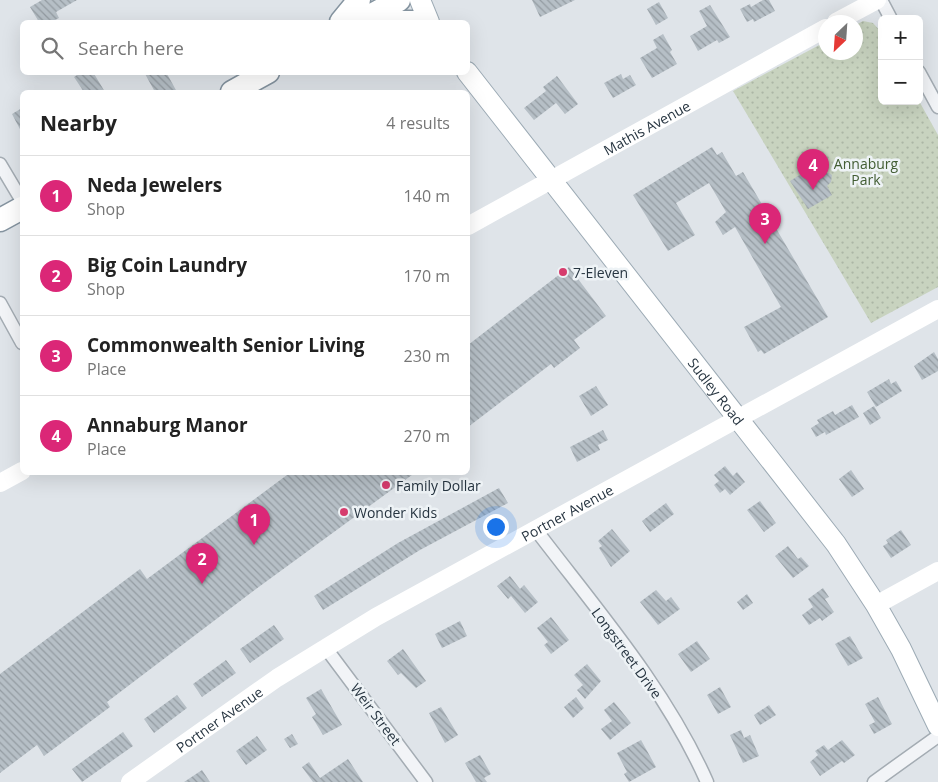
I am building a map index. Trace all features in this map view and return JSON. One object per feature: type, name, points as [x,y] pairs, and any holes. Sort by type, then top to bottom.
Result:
[{"type":"highway","points":[[343,20],[359,0]]},
{"type":"highway","points":[[362,20],[399,0]]},
{"type":"highway","points":[[236,90],[263,75]]},
{"type":"highway","points":[[0,220],[20,209]]},
{"type":"main road","points":[[420,0],[428,20]]},
{"type":"main road","name":"Sudley Road","points":[[469,75],[836,544],[876,605],[901,649],[938,726]]},
{"type":"street","points":[[850,15],[879,0],[888,15]]},
{"type":"street","name":"Mathis Avenue","points":[[470,225],[818,32]]},
{"type":"street","points":[[923,80],[938,108]]},
{"type":"street","points":[[0,164],[20,199]]},
{"type":"street","points":[[0,304],[20,339]]},
{"type":"street","name":"Portner Avenue","points":[[137,780],[325,647],[938,309]]},
{"type":"street","points":[[0,483],[20,472]]},
{"type":"street","name":"Longstreet Drive","points":[[536,530],[645,675],[687,740],[707,782]]},
{"type":"street","points":[[876,605],[938,571]]},
{"type":"street","name":"Weir Street","points":[[325,647],[426,782]]},
{"type":"street","points":[[874,782],[938,736]]},
{"type":"green space","name":"Annaburg Park","points":[[863,21],[873,23],[878,29],[878,105],[921,105],[938,135],[938,287],[871,323],[733,91],[818,46],[818,60],[863,60]]},
{"type":"building","points":[[42,0],[77,0],[56,12],[59,18],[55,20],[38,20],[30,7]]},
{"type":"building","points":[[532,0],[575,0],[540,17]]},
{"type":"building","points":[[763,0],[769,0],[775,11],[754,22],[753,19],[747,22],[740,9],[750,4],[751,7]]},
{"type":"building","points":[[659,2],[668,18],[656,25],[647,9]]},
{"type":"building","points":[[710,5],[730,37],[719,43],[717,40],[698,51],[690,36],[707,26],[699,11]]},
{"type":"building","points":[[663,34],[677,64],[652,78],[640,58],[657,48],[653,40]]},
{"type":"building","points":[[621,74],[623,79],[630,75],[636,85],[613,98],[604,83]]},
{"type":"building","points":[[77,75],[95,75],[104,90],[83,90],[74,77]]},
{"type":"building","points":[[146,75],[168,75],[176,90],[154,90]]},
{"type":"building","points":[[557,76],[578,104],[565,114],[556,103],[534,120],[524,108],[546,91],[543,87]]},
{"type":"building","points":[[20,109],[20,129],[12,114]]},
{"type":"building","points":[[712,147],[717,155],[722,152],[736,176],[743,172],[828,317],[764,354],[761,350],[758,352],[744,327],[781,307],[735,227],[723,235],[715,222],[726,212],[709,183],[676,203],[695,235],[668,251],[633,195]]},
{"type":"building","points":[[814,166],[818,173],[829,173],[832,175],[831,182],[827,186],[832,195],[808,209],[790,181]]},
{"type":"building","points":[[569,267],[606,316],[574,340],[580,348],[554,368],[551,364],[470,425],[470,343]]},
{"type":"building","points":[[934,352],[938,359],[938,371],[922,380],[914,366]]},
{"type":"building","points":[[889,379],[891,384],[896,381],[902,391],[876,407],[867,392]]},
{"type":"building","points":[[596,386],[608,405],[591,416],[579,396]]},
{"type":"building","points":[[852,405],[859,417],[826,435],[825,432],[816,437],[811,428],[819,423],[817,420],[833,411],[835,415]]},
{"type":"building","points":[[874,406],[881,418],[870,425],[863,413]]},
{"type":"building","points":[[603,430],[608,440],[598,445],[600,450],[577,462],[570,447]]},
{"type":"building","points":[[725,466],[733,476],[737,472],[745,482],[730,495],[725,489],[720,493],[714,485],[719,481],[714,475]]},
{"type":"building","points":[[851,470],[864,489],[852,497],[839,479]]},
{"type":"building","points":[[287,475],[412,475],[256,589],[107,702],[110,707],[44,756],[37,745],[0,773],[0,674],[140,569],[147,579]]},
{"type":"building","points":[[499,488],[508,503],[420,550],[323,610],[314,596],[398,543]]},
{"type":"building","points":[[760,501],[776,523],[764,532],[747,510]]},
{"type":"building","points":[[666,503],[674,514],[650,532],[642,521]]},
{"type":"building","points":[[612,529],[630,551],[611,567],[599,548],[602,546],[598,541]]},
{"type":"building","points":[[901,530],[911,545],[891,558],[883,546],[888,543],[886,540]]},
{"type":"building","points":[[788,546],[798,559],[801,557],[809,566],[793,578],[775,556]]},
{"type":"building","points":[[510,576],[520,589],[524,585],[538,602],[525,613],[511,596],[508,599],[497,586]]},
{"type":"building","points":[[823,588],[829,597],[825,599],[834,612],[822,621],[820,618],[809,625],[802,615],[813,607],[808,599]]},
{"type":"building","points":[[656,590],[666,601],[671,597],[680,609],[658,625],[640,602]]},
{"type":"building","points":[[747,594],[753,603],[743,610],[737,602]]},
{"type":"building","points":[[551,617],[569,640],[551,654],[544,645],[548,642],[537,628]]},
{"type":"building","points":[[460,621],[467,636],[442,648],[435,634]]},
{"type":"building","points":[[274,625],[284,639],[250,663],[240,649]]},
{"type":"building","points":[[850,636],[863,658],[848,666],[835,644]]},
{"type":"building","points":[[697,641],[710,659],[691,672],[678,654]]},
{"type":"building","points":[[403,649],[426,681],[416,688],[401,673],[398,675],[387,661]]},
{"type":"building","points":[[226,660],[236,673],[202,697],[193,684]]},
{"type":"building","points":[[587,664],[601,681],[585,699],[577,690],[583,685],[574,675]]},
{"type":"building","points":[[720,687],[731,707],[718,714],[707,695]]},
{"type":"building","points":[[321,689],[342,725],[323,735],[312,717],[316,714],[306,698]]},
{"type":"building","points":[[177,695],[187,708],[154,733],[144,719]]},
{"type":"building","points":[[576,697],[584,708],[573,718],[564,707]]},
{"type":"building","points":[[878,697],[892,724],[874,734],[869,725],[875,722],[865,704]]},
{"type":"building","points":[[614,702],[631,723],[610,740],[601,729],[612,721],[604,710]]},
{"type":"building","points":[[769,705],[776,715],[760,725],[754,715]]},
{"type":"building","points":[[441,707],[458,735],[445,743],[429,713]]},
{"type":"building","points":[[741,730],[744,738],[750,735],[759,756],[743,763],[730,735]]},
{"type":"building","points":[[123,732],[133,746],[82,782],[72,769]]},
{"type":"building","points":[[292,734],[298,744],[290,748],[284,739]]},
{"type":"building","points":[[257,736],[267,750],[246,765],[236,751]]},
{"type":"building","points":[[641,740],[656,767],[629,782],[624,774],[627,772],[617,753]]},
{"type":"building","points":[[842,740],[855,755],[844,763],[842,761],[820,776],[810,762],[818,755],[815,751],[824,745],[828,750]]},
{"type":"building","points":[[480,755],[491,774],[484,778],[487,782],[476,782],[465,763]]},
{"type":"building","points":[[348,759],[363,782],[313,782],[302,767],[309,762],[320,778]]},
{"type":"building","points":[[202,770],[210,782],[184,782]]},
{"type":"place","name":"Annaburg Manor","points":[[813,190]]},
{"type":"place","name":"Commonwealth Senior Living","points":[[765,244]]},
{"type":"place","name":"7-Eleven","points":[[563,272]]},
{"type":"place","name":"Family Dollar","points":[[386,485]]},
{"type":"place","name":"Wonder Kids","points":[[344,512]]},
{"type":"place","name":"Neda Jewelers","points":[[254,545]]},
{"type":"place","name":"Big Coin Laundry","points":[[202,584]]}]
